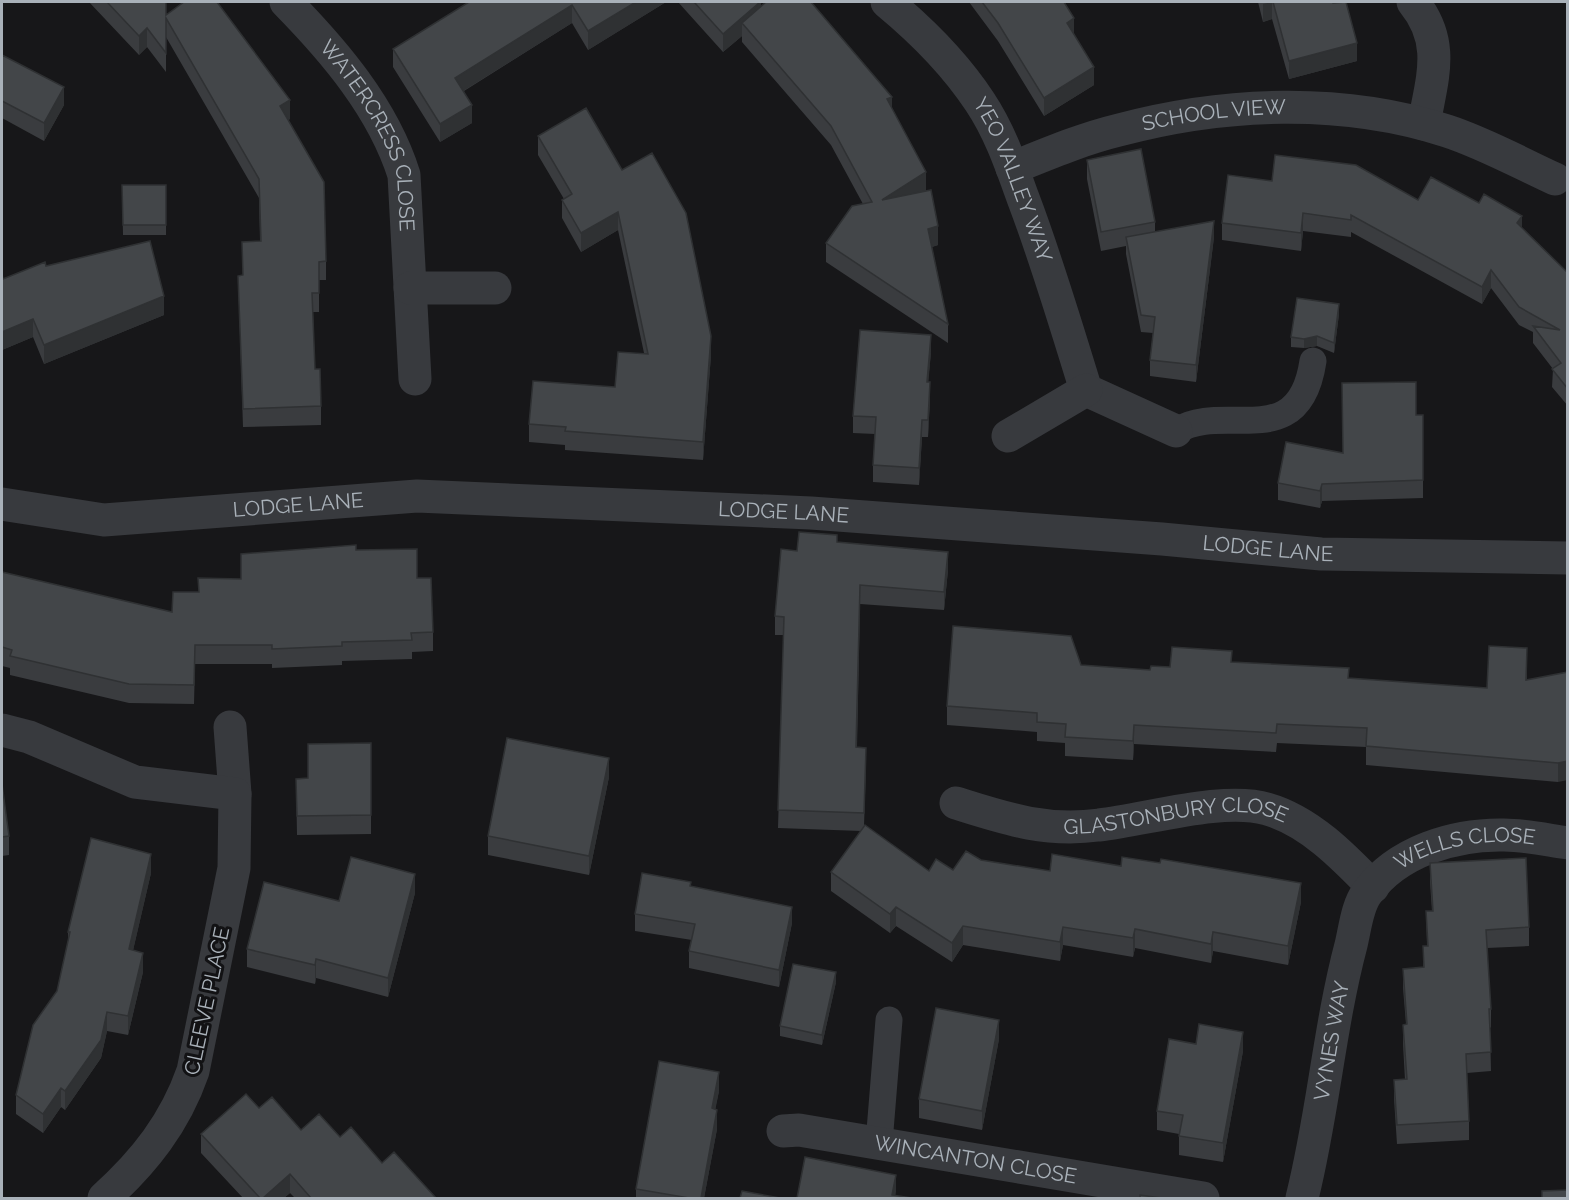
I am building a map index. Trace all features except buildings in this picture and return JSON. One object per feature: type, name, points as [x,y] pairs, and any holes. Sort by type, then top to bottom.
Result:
[{"type":"street","name":"WATERCRESS CLOSE","points":[[286,2],[312,29],[374,109],[397,152],[404,175],[415,379]]},
{"type":"street","name":"YEO VALLEY WAY","points":[[887,2],[924,35],[960,75],[989,116],[1012,168],[1045,256],[1086,390]]},
{"type":"street","points":[[1413,2],[1427,20],[1434,45],[1434,69],[1424,124]]},
{"type":"street","name":"SCHOOL VIEW","points":[[1012,168],[1117,130],[1190,114],[1231,110],[1318,108],[1424,124],[1480,144],[1555,179]]},
{"type":"street","points":[[410,288],[495,288]]},
{"type":"street","points":[[1008,436],[1086,390],[1176,431]]},
{"type":"street","name":"LODGE LANE","points":[[2,504],[104,520],[417,496],[823,514],[1162,539],[1321,554],[1507,559],[1568,558]]},
{"type":"street","name":"CLEEVE PLACE","points":[[118,1194],[158,1142],[184,1098],[193,1071],[234,868],[235,794],[230,727]]},
{"type":"street","points":[[2,730],[29,737],[135,782],[235,794]]},
{"type":"street","name":"GLASTONBURY CLOSE","points":[[956,803],[1025,825],[1071,827],[1097,826],[1225,806],[1265,808],[1282,814],[1308,829],[1373,886]]},
{"type":"street","name":"WELLS CLOSE","points":[[1373,886],[1386,872],[1407,858],[1464,839],[1506,835],[1568,843]]},
{"type":"street","name":"VYNES WAY","points":[[1302,1198],[1344,971],[1361,906],[1373,886]]},
{"type":"street","name":"WINCANTON CLOSE","points":[[783,1131],[799,1130],[1203,1198]]},
{"type":"lane","points":[[1176,431],[1189,423],[1260,421],[1281,414],[1304,393],[1313,361]]},
{"type":"lane","points":[[879,1143],[889,1020]]}]
